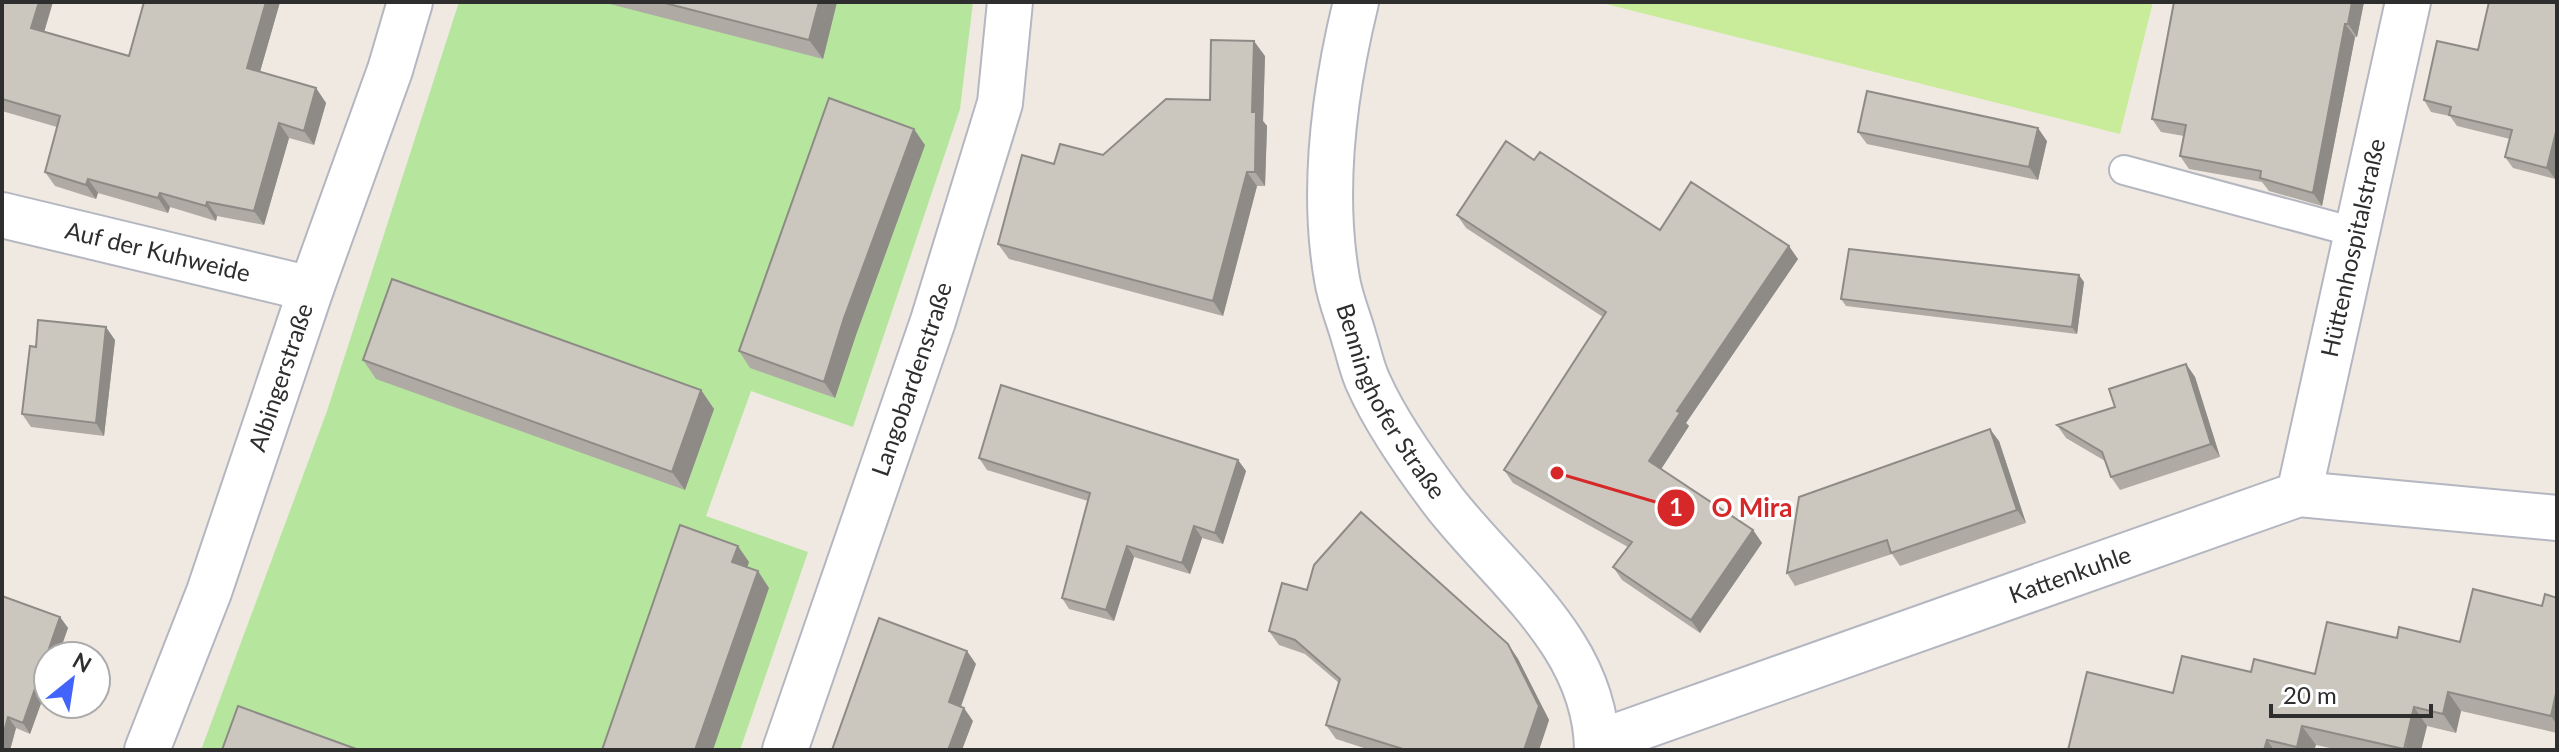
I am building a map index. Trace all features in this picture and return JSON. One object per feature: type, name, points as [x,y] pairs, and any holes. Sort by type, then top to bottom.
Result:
[{"type":"street","name":"Albingerstraße","points":[[147,750],[209,592],[311,289],[390,70],[410,2]]},
{"type":"street","name":"Langobardenstraße","points":[[785,750],[933,321],[1000,103],[1010,2]]},
{"type":"street","name":"Benninghofer Straße","points":[[1356,2],[1333,122],[1330,201],[1337,281],[1369,384],[1407,451],[1445,503],[1553,626],[1576,664],[1590,704],[1597,746]]},
{"type":"street","name":"Hüttenhospitalstraße","points":[[2299,494],[2408,2]]},
{"type":"street","name":"Auf der Kuhweide","points":[[2,215],[311,289]]},
{"type":"street","name":"Kattenkuhle","points":[[1597,746],[2299,494],[2557,518]]},
{"type":"lane","points":[[2124,170],[2358,233]]},
{"type":"green space","points":[[459,2],[973,2],[960,109],[853,427],[751,391],[706,516],[808,552],[740,750],[201,750],[327,411]]},
{"type":"green space","points":[[1598,2],[2153,2],[2120,134]]},
{"type":"building","points":[[2,2],[39,2],[31,28],[129,56],[144,2],[266,2],[247,68],[316,88],[304,131],[279,123],[254,211],[207,202],[206,206],[160,193],[158,198],[88,179],[86,185],[45,172],[60,116],[2,99]]},
{"type":"building","points":[[661,2],[819,2],[809,40]]},
{"type":"building","points":[[2174,2],[2352,2],[2348,24],[2345,24],[2313,193],[2260,178],[2261,171],[2180,156],[2186,125],[2152,119]]},
{"type":"building","points":[[2489,2],[2557,2],[2557,128],[2547,168],[2505,157],[2512,130],[2449,115],[2451,107],[2424,100],[2437,41],[2478,50]]},
{"type":"building","points":[[1211,40],[1254,41],[1252,112],[1256,112],[1255,172],[1247,172],[1213,301],[998,244],[1022,155],[1054,164],[1060,144],[1103,155],[1166,99],[1210,100]]},
{"type":"building","points":[[1867,91],[2038,128],[2029,167],[1858,132]]},
{"type":"building","points":[[829,98],[914,129],[844,318],[824,382],[739,351]]},
{"type":"building","points":[[1506,141],[1534,160],[1540,152],[1660,230],[1691,182],[1789,246],[1677,411],[1680,413],[1649,461],[1753,530],[1691,620],[1613,567],[1632,542],[1504,470],[1606,312],[1457,215]]},
{"type":"building","points":[[1849,249],[2079,275],[2072,327],[1841,299]]},
{"type":"building","points":[[392,279],[701,390],[672,472],[363,360]]},
{"type":"building","points":[[38,320],[106,327],[96,423],[22,414],[30,346],[36,347]]},
{"type":"building","points":[[2186,364],[2211,444],[2111,477],[2102,452],[2057,425],[2115,407],[2109,389]]},
{"type":"building","points":[[1001,385],[1238,460],[1215,533],[1194,526],[1182,563],[1127,546],[1106,610],[1062,598],[1090,493],[979,458]]},
{"type":"building","points":[[1990,429],[2017,510],[1891,553],[1887,540],[1787,573],[1799,497]]},
{"type":"building","points":[[1361,512],[1508,644],[1539,706],[1524,750],[1406,750],[1326,725],[1340,679],[1295,640],[1269,631],[1282,583],[1307,590],[1314,565]]},
{"type":"building","points":[[680,525],[738,546],[732,562],[758,571],[695,750],[602,750]]},
{"type":"building","points":[[2473,589],[2542,606],[2545,594],[2557,598],[2557,689],[2551,716],[2448,692],[2443,714],[2414,707],[2404,749],[2302,726],[2297,747],[2267,740],[2264,750],[2068,750],[2087,672],[2173,693],[2182,656],[2251,672],[2254,659],[2315,674],[2327,622],[2397,638],[2399,627],[2460,642]]},
{"type":"building","points":[[2,596],[60,617],[52,640],[32,640],[32,697],[23,723],[8,717],[2,739]]},
{"type":"building","points":[[879,618],[967,651],[949,702],[964,708],[948,750],[832,750]]},
{"type":"building","points":[[238,706],[359,750],[222,750]]},
{"type":"place","name":"O Mira","points":[[1557,473]]}]
